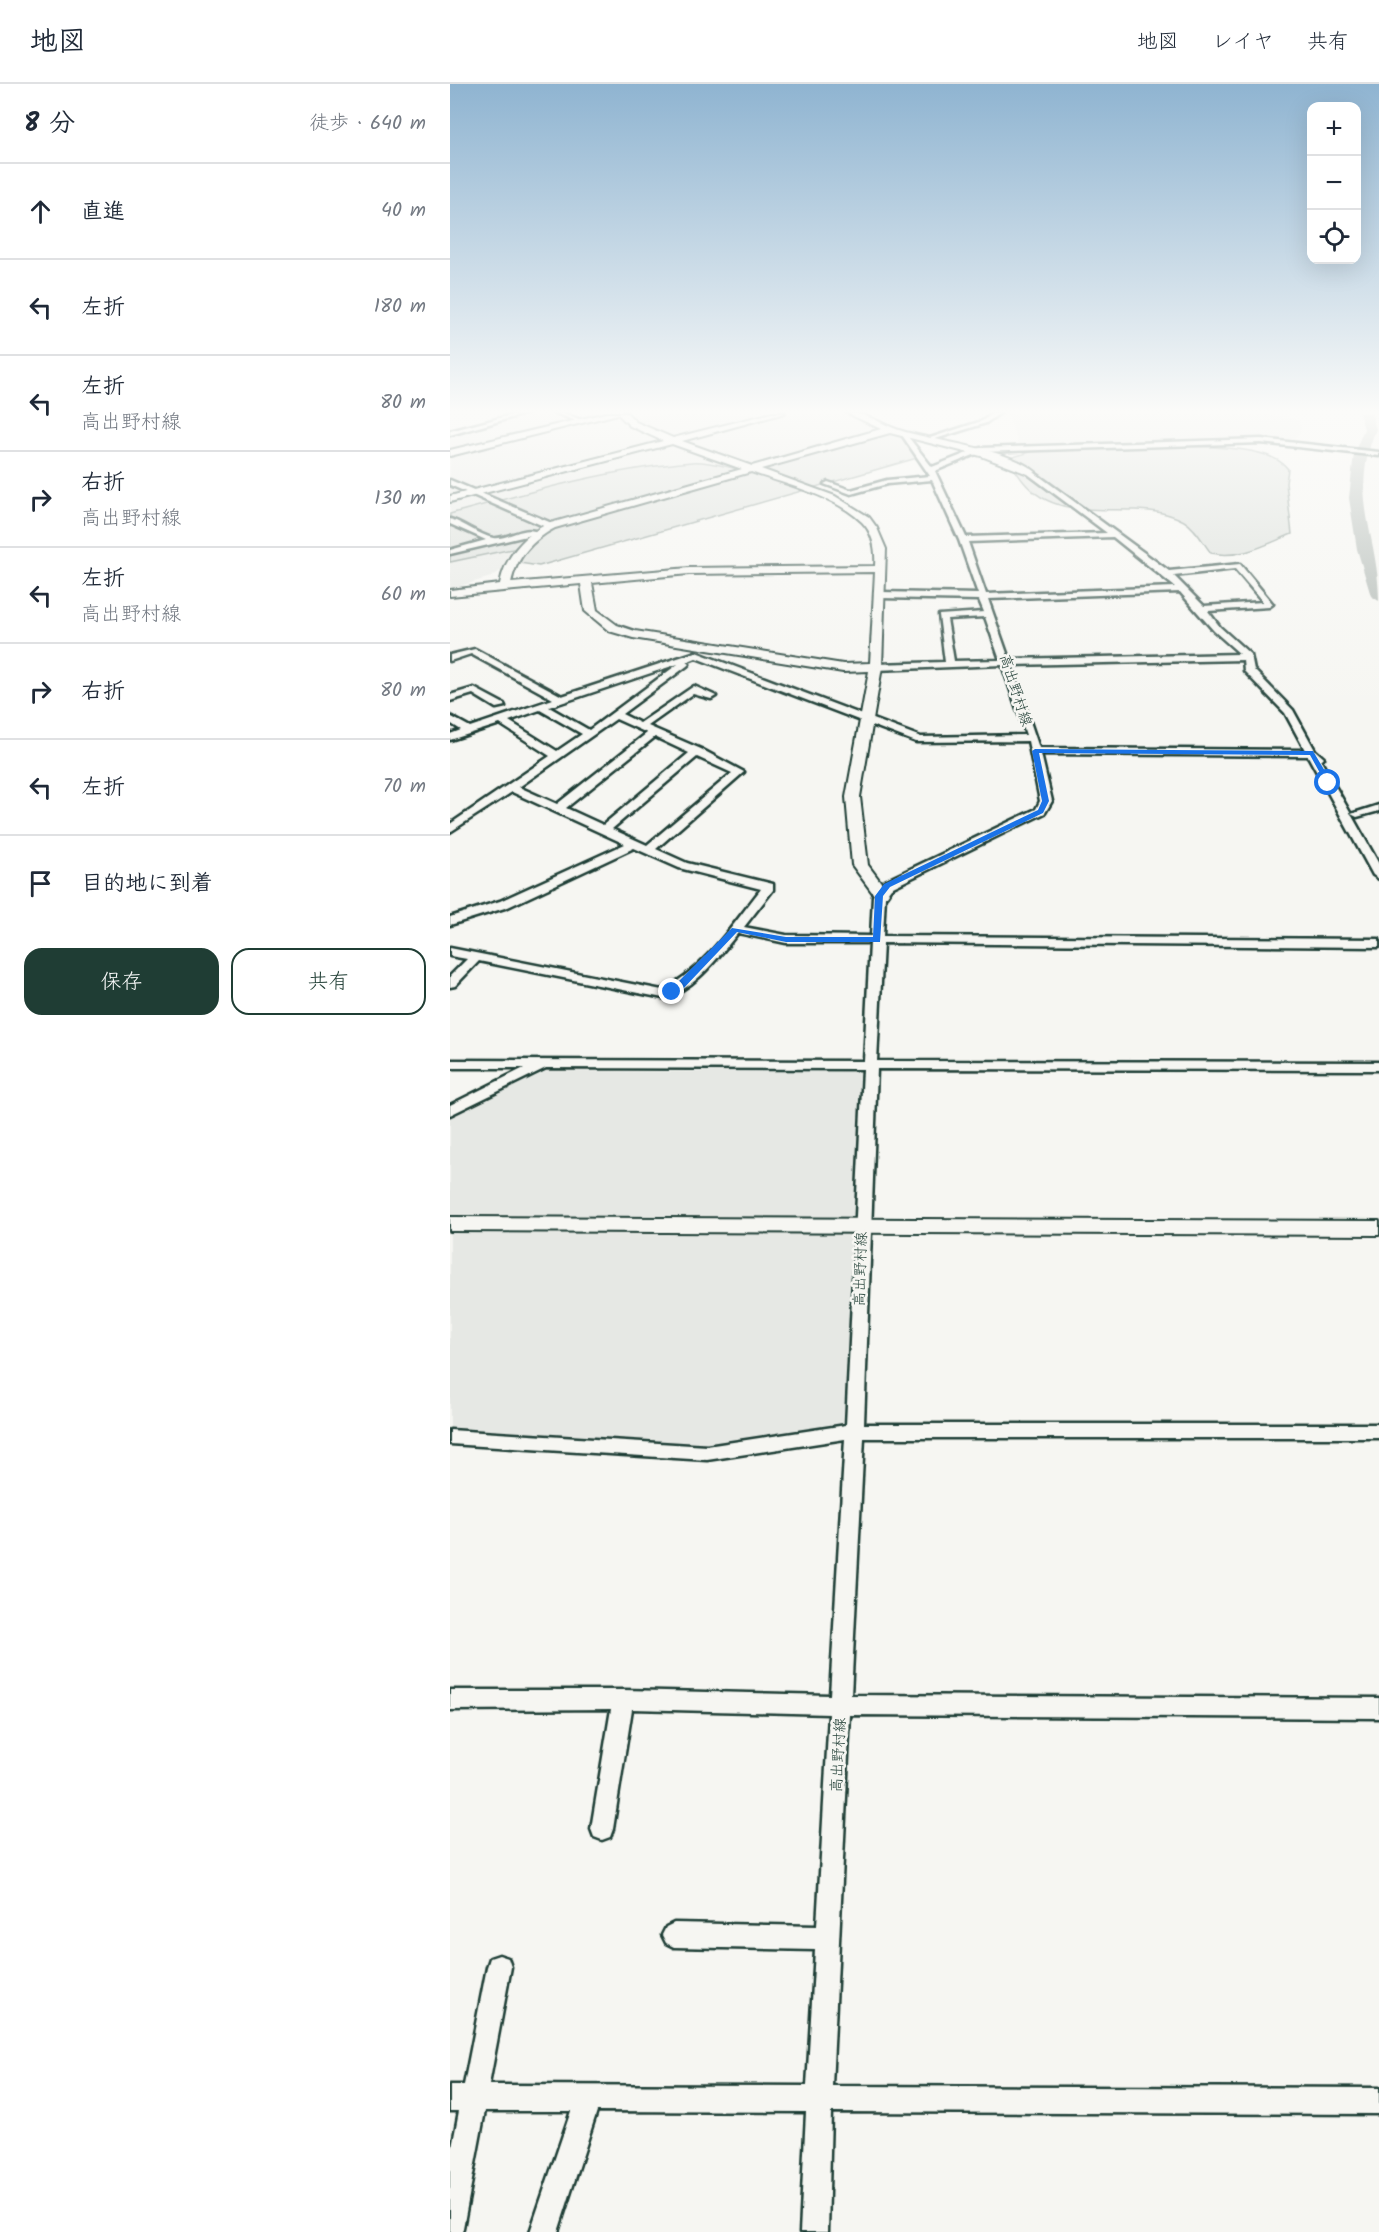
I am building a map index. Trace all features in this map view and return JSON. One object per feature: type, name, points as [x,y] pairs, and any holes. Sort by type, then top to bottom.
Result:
[{"type":"street","points":[[521,513],[551,526]]},
{"type":"street","points":[[450,552],[492,540],[535,533],[596,513]]},
{"type":"street","points":[[856,513],[865,519],[879,540],[881,594],[876,667],[854,796],[860,865],[881,893]]},
{"type":"street","name":"高出野村線","points":[[814,2232],[855,1431],[862,1226],[881,893],[887,885],[1041,811],[1046,801],[1032,738],[1007,662],[963,540],[951,513]]},
{"type":"street","points":[[1087,513],[1167,574],[1202,609],[1217,629],[1248,657],[1249,671],[1290,712],[1379,875]]},
{"type":"street","points":[[450,521],[492,540]]},
{"type":"street","points":[[505,587],[509,571],[528,539],[535,533]]},
{"type":"street","points":[[963,540],[1116,535]]},
{"type":"street","points":[[1167,574],[1237,566],[1269,604],[1202,609]]},
{"type":"street","points":[[450,593],[724,570],[879,569]]},
{"type":"street","points":[[586,580],[591,611],[613,628],[700,650],[843,668],[1248,657]]},
{"type":"street","points":[[881,594],[983,597],[1181,590]]},
{"type":"street","points":[[950,664],[942,616],[989,614]]},
{"type":"street","points":[[450,829],[589,734],[700,650]]},
{"type":"street","points":[[450,736],[541,707],[700,650],[920,740],[1032,738]]},
{"type":"street","points":[[450,658],[472,651],[561,700]]},
{"type":"street","points":[[641,727],[693,690],[711,696]]},
{"type":"street","points":[[450,698],[474,691],[500,706]]},
{"type":"street","points":[[541,707],[589,734]]},
{"type":"street","points":[[615,715],[739,772],[648,850]]},
{"type":"street","points":[[450,719],[468,730]]},
{"type":"street","points":[[501,720],[558,756]]},
{"type":"street","points":[[560,808],[655,732]]},
{"type":"street","points":[[604,830],[697,751]]},
{"type":"street","points":[[1035,751],[1313,753],[1324,762],[1357,814],[1379,856]]},
{"type":"street","points":[[450,952],[663,994],[678,989],[735,929],[769,887],[683,866],[512,788]]},
{"type":"street","points":[[1357,814],[1379,808]]},
{"type":"street","points":[[450,921],[504,904],[634,844]]},
{"type":"street","points":[[735,929],[786,939],[1379,943]]},
{"type":"street","points":[[450,982],[475,958]]},
{"type":"street","points":[[450,1064],[1379,1066]]},
{"type":"street","points":[[450,1111],[545,1064]]},
{"type":"street","points":[[450,1224],[1379,1228]]},
{"type":"street","points":[[450,1437],[707,1453],[855,1431],[1379,1431]]},
{"type":"street","points":[[602,1829],[623,1698]]},
{"type":"street","points":[[450,1700],[623,1698],[841,1705],[1379,1708]]},
{"type":"street","points":[[674,1935],[828,1938]]},
{"type":"street","points":[[450,2228],[462,2098],[500,1967]]},
{"type":"street","points":[[462,2098],[1379,2101]]},
{"type":"street","points":[[544,2232],[588,2098]]},
{"type":"shaded area","points":[[450,513],[724,513],[539,566],[509,561],[505,568],[491,577],[450,589]]},
{"type":"shaded area","points":[[724,513],[539,566],[519,563],[527,546],[450,562],[450,514]]},
{"type":"shaded area","points":[[1161,513],[1290,513],[1292,534],[1243,553],[1211,553],[1188,524]]},
{"type":"shaded area","points":[[547,1071],[862,1072],[856,1221],[450,1218],[450,1116]]},
{"type":"shaded area","points":[[450,1231],[854,1233],[843,1428],[707,1445],[450,1430]]},
{"type":"waterway","points":[[1358,513],[1364,549],[1379,596]]},
{"type":"route","points":[[672,992],[678,989],[735,929],[786,939],[877,940],[879,896],[887,885],[1041,811],[1046,801],[1035,751],[1313,753],[1328,783]]}]
